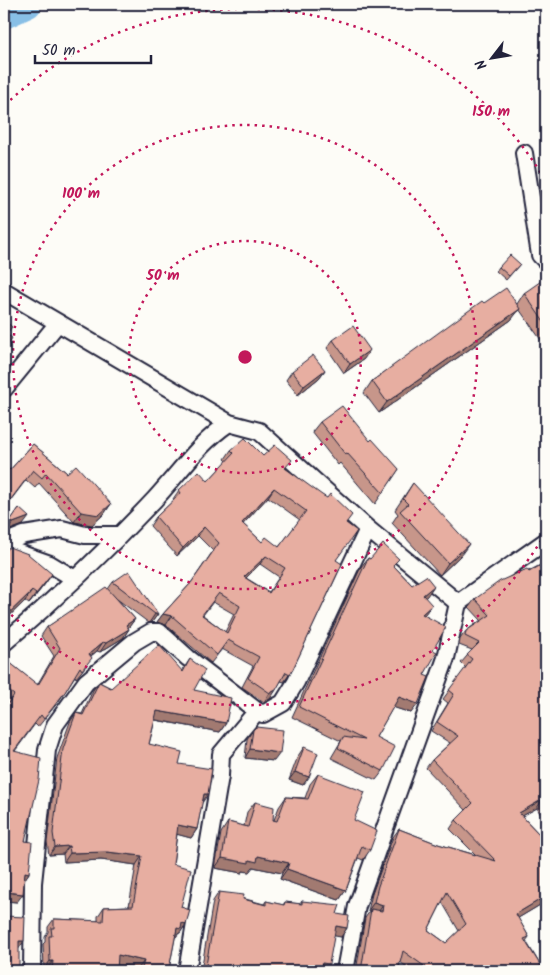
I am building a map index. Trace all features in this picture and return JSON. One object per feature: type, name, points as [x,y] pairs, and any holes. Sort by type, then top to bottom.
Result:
[{"type":"street","points":[[524,153],[540,255],[546,261]]},
{"type":"street","points":[[4,291],[229,423],[259,431],[368,529],[458,604]]},
{"type":"street","points":[[4,389],[58,323]]},
{"type":"street","points":[[4,643],[75,579],[119,535],[155,498],[208,437],[229,423]]},
{"type":"street","points":[[32,971],[33,883],[47,750],[55,725],[86,682],[134,642],[151,632],[159,632],[188,658],[257,711],[264,714],[283,702],[296,682],[368,529]]},
{"type":"street","points":[[4,543],[24,535],[62,530],[85,534],[119,535]]},
{"type":"street","points":[[345,971],[357,906],[446,658],[458,604],[546,541]]},
{"type":"street","points":[[4,547],[50,564],[75,579]]},
{"type":"street","points":[[187,971],[220,776],[220,754],[257,711]]},
{"type":"building","points":[[510,255],[520,264],[509,276],[499,267]]},
{"type":"building","points":[[544,279],[546,283],[546,325],[524,293]]},
{"type":"building","points":[[506,288],[520,309],[387,402],[372,381],[482,301],[484,303]]},
{"type":"building","points":[[4,320],[12,327],[6,334],[12,338],[4,352]]},
{"type":"building","points":[[353,326],[370,350],[350,364],[333,340]]},
{"type":"building","points":[[313,355],[325,370],[304,386],[292,371]]},
{"type":"building","points":[[342,406],[370,441],[372,439],[399,469],[383,493],[347,453],[345,454],[320,422]]},
{"type":"building","points":[[245,438],[263,456],[275,445],[292,460],[285,468],[327,498],[330,494],[352,515],[346,523],[357,531],[336,560],[342,564],[293,669],[290,674],[286,672],[276,690],[270,693],[248,678],[259,657],[228,640],[217,655],[172,616],[163,614],[191,583],[219,543],[204,527],[183,548],[156,517],[181,493],[179,490],[199,471],[208,481],[234,453],[231,450]],"holes":[[[274,488],[306,511],[279,547],[266,537],[262,542],[242,523]],[[266,556],[285,568],[269,593],[244,577]],[[219,593],[240,606],[227,633],[202,615]]]},
{"type":"building","points":[[33,444],[67,473],[76,465],[111,504],[99,515],[81,512],[46,473],[42,478],[33,470],[5,507],[4,465],[10,470]]},
{"type":"building","points":[[413,483],[469,544],[448,563],[400,511],[408,504],[403,499]]},
{"type":"building","points":[[19,508],[29,517],[13,523],[10,521]]},
{"type":"building","points":[[383,544],[399,559],[393,565],[412,585],[426,576],[434,586],[423,595],[432,605],[422,614],[446,627],[433,650],[437,652],[424,675],[429,677],[418,704],[399,697],[376,737],[395,747],[383,771],[338,748],[343,737],[364,740],[299,707],[368,558],[370,559]]},
{"type":"building","points":[[9,547],[28,554],[52,574],[36,594],[32,591],[4,618],[4,554]]},
{"type":"building","points":[[546,562],[546,805],[543,799],[519,813],[539,834],[546,830],[546,896],[516,914],[529,937],[524,939],[544,971],[431,971],[403,951],[398,971],[361,971],[371,909],[382,911],[383,905],[374,902],[399,829],[438,844],[496,861],[456,820],[473,803],[432,760],[458,736],[437,722],[454,694],[449,690],[472,659],[467,655],[479,643],[465,636],[466,631],[490,615],[475,599],[500,581],[527,569],[529,572]],"holes":[[[447,892],[466,924],[446,943],[428,930]]]},
{"type":"building","points":[[129,571],[158,614],[155,614],[113,582]]},
{"type":"building","points":[[106,587],[135,619],[126,625],[129,629],[106,643],[103,642],[89,654],[92,658],[82,670],[80,667],[65,692],[44,719],[41,715],[14,751],[41,758],[39,780],[25,841],[32,842],[29,873],[25,872],[23,894],[6,892],[4,910],[4,851],[8,824],[4,823],[4,709],[14,695],[4,687],[4,658],[38,685],[60,648],[47,627]]},
{"type":"building","points":[[159,645],[183,672],[190,659],[205,670],[194,690],[231,698],[226,723],[157,711],[149,744],[182,752],[179,764],[212,769],[208,794],[204,794],[197,829],[178,825],[173,864],[191,869],[181,907],[190,910],[186,924],[182,923],[181,929],[177,928],[169,969],[176,971],[141,971],[144,961],[118,955],[117,971],[52,971],[53,961],[50,961],[49,936],[52,936],[51,928],[54,928],[54,919],[103,921],[104,907],[133,906],[142,856],[107,852],[70,853],[69,846],[55,847],[53,833],[63,749],[76,713],[83,715],[99,682],[111,688]]},
{"type":"building","points":[[256,727],[283,730],[280,753],[250,749],[253,730]]},
{"type":"building","points":[[304,747],[318,753],[309,777],[295,772]]},
{"type":"building","points":[[318,774],[365,792],[354,820],[377,831],[370,850],[362,846],[346,890],[287,869],[289,863],[258,856],[257,862],[249,860],[249,863],[222,858],[228,822],[248,827],[255,802],[274,807],[273,820],[277,821],[286,797],[308,799]]},
{"type":"building","points":[[219,892],[244,895],[243,899],[266,905],[266,901],[284,905],[285,902],[302,904],[302,901],[340,905],[337,914],[349,916],[347,928],[336,926],[329,964],[322,963],[320,971],[289,969],[289,971],[205,971]]},
{"type":"building","points":[[4,916],[25,917],[24,941],[19,941],[19,971],[4,971]]},
{"type":"waterway","points":[[4,15],[28,4]]}]
